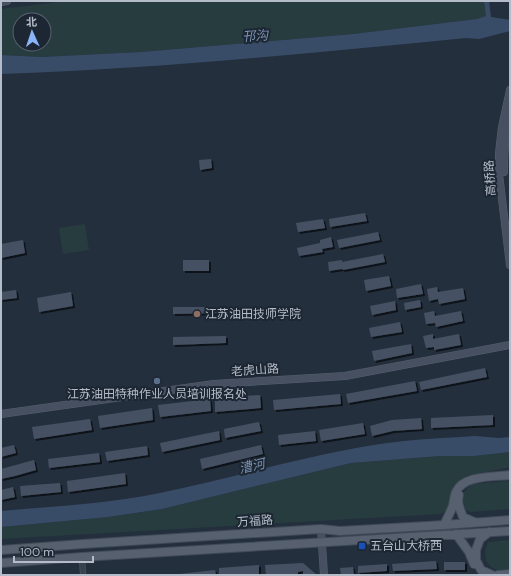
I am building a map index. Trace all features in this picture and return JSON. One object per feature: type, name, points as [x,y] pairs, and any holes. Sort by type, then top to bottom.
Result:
[{"type":"main road","points":[[475,522],[463,516],[459,507],[458,500],[462,489],[467,484],[474,482],[510,476]]},
{"type":"main road","points":[[444,525],[453,505],[456,492],[465,482],[474,479],[510,476]]},
{"type":"main road","name":"万福路","points":[[1,550],[321,529],[340,531],[510,520]]},
{"type":"main road","name":"万福路","points":[[1,563],[510,531]]},
{"type":"main road","points":[[489,532],[480,539],[476,550],[476,560],[481,570],[492,575]]},
{"type":"main road","points":[[456,534],[469,552],[478,573],[482,575]]},
{"type":"main road","points":[[498,575],[510,574]]},
{"type":"street","points":[[1,2],[7,1]]},
{"type":"street","name":"高桥路","points":[[510,90],[502,127],[499,153],[499,174],[510,265]]},
{"type":"street","name":"高桥路","points":[[510,113],[506,129],[504,173],[510,228]]},
{"type":"street","name":"老虎山路","points":[[1,414],[214,384],[345,376],[510,345]]},
{"type":"street","points":[[321,529],[324,575]]},
{"type":"street","points":[[82,557],[83,575]]},
{"type":"green space","points":[[68,1],[484,1],[486,16],[477,19],[353,34],[141,52],[40,57],[1,55],[1,9]]},
{"type":"green space","points":[[85,224],[89,250],[63,254],[59,228]]},
{"type":"green space","points":[[510,452],[510,467],[467,476],[454,485],[451,493],[450,507],[445,512],[440,514],[1,539],[1,527],[108,517],[162,509],[351,463],[440,456],[474,456]]},
{"type":"green space","points":[[510,481],[510,509],[470,512],[466,510],[464,504],[464,492],[469,487],[474,484]]},
{"type":"green space","points":[[510,540],[510,569],[497,570],[491,567],[486,561],[485,551],[488,542]]},
{"type":"water","points":[[484,1],[489,1],[491,17],[510,20],[510,31],[479,39],[466,38],[234,60],[59,72],[1,74],[1,55],[41,57],[141,52],[353,34],[477,19],[486,16]]},
{"type":"water","points":[[475,436],[499,438],[510,437],[510,452],[474,456],[440,456],[351,463],[162,509],[108,517],[1,527],[1,511],[140,497],[330,453],[409,440]]},
{"type":"building","points":[[211,159],[212,168],[200,170],[199,160]]},
{"type":"building","points":[[365,213],[367,221],[330,227],[329,219]]},
{"type":"building","points":[[323,219],[325,228],[298,232],[296,223]]},
{"type":"building","points":[[378,232],[380,240],[339,248],[337,240]]},
{"type":"building","points":[[331,237],[333,247],[322,249],[323,252],[299,256],[297,248],[320,243],[320,240]]},
{"type":"building","points":[[23,240],[25,253],[1,258],[1,244]]},
{"type":"building","points":[[383,254],[385,262],[343,270],[329,271],[328,262],[342,260],[342,262]]},
{"type":"building","points":[[183,260],[209,260],[209,271],[183,271]]},
{"type":"building","points":[[389,276],[391,286],[366,291],[364,280]]},
{"type":"building","points":[[421,284],[423,294],[397,298],[396,289]]},
{"type":"building","points":[[437,287],[438,292],[463,288],[465,299],[439,304],[438,299],[429,301],[427,289]]},
{"type":"building","points":[[16,290],[17,298],[1,300],[1,292]]},
{"type":"building","points":[[71,292],[73,306],[39,312],[37,298]]},
{"type":"building","points":[[420,300],[421,307],[405,310],[404,303]]},
{"type":"building","points":[[395,301],[396,310],[372,315],[370,306]]},
{"type":"building","points":[[173,307],[225,307],[225,313],[173,314]]},
{"type":"building","points":[[434,311],[435,316],[461,311],[463,321],[436,327],[435,323],[426,324],[424,313]]},
{"type":"building","points":[[400,322],[402,332],[371,337],[369,328]]},
{"type":"building","points":[[433,334],[433,339],[459,334],[461,345],[434,350],[434,347],[426,348],[423,336]]},
{"type":"building","points":[[226,336],[226,343],[173,345],[173,337]]},
{"type":"building","points":[[411,344],[412,353],[374,361],[372,351]]},
{"type":"building","points":[[485,368],[487,377],[421,390],[419,382]]},
{"type":"building","points":[[415,381],[417,391],[348,403],[346,394]]},
{"type":"building","points":[[340,394],[341,404],[274,410],[273,400]]},
{"type":"building","points":[[260,395],[261,408],[215,412],[215,398]]},
{"type":"building","points":[[210,399],[211,411],[160,417],[158,405]]},
{"type":"building","points":[[152,408],[153,420],[100,428],[98,416]]},
{"type":"building","points":[[493,415],[493,425],[431,428],[431,418]]},
{"type":"building","points":[[421,418],[422,429],[393,431],[372,436],[370,426],[392,420]]},
{"type":"building","points":[[90,419],[92,430],[34,439],[32,427]]},
{"type":"building","points":[[259,422],[261,431],[225,438],[224,429]]},
{"type":"building","points":[[363,423],[365,434],[321,441],[319,430]]},
{"type":"building","points":[[219,431],[220,440],[162,452],[160,443]]},
{"type":"building","points":[[315,431],[316,441],[279,445],[278,435]]},
{"type":"building","points":[[14,445],[16,453],[1,457],[1,448]]},
{"type":"building","points":[[261,445],[263,454],[202,469],[200,459]]},
{"type":"building","points":[[147,446],[148,455],[107,461],[105,452]]},
{"type":"building","points":[[99,453],[100,462],[49,468],[48,459]]},
{"type":"building","points":[[34,460],[36,470],[1,479],[1,469]]},
{"type":"building","points":[[125,473],[126,484],[68,492],[67,481]]},
{"type":"building","points":[[60,483],[61,492],[21,496],[20,486]]},
{"type":"building","points":[[13,487],[15,497],[1,500],[1,490]]},
{"type":"building","points":[[436,561],[437,569],[393,571],[392,564]]},
{"type":"building","points":[[444,562],[465,562],[465,570],[444,570]]},
{"type":"building","points":[[303,563],[317,575],[303,575],[303,571],[298,572],[298,575],[266,575],[265,565]]},
{"type":"building","points":[[387,564],[387,571],[358,573],[358,566]]},
{"type":"building","points":[[259,565],[259,574],[219,575],[219,568]]},
{"type":"building","points":[[353,567],[354,575],[341,575],[340,568]]},
{"type":"building","points":[[215,570],[216,575],[179,575],[179,574]]},
{"type":"place","name":"江苏油田技师学院","points":[[197,314]]},
{"type":"place","name":"江苏油田特种作业人员培训报名处","points":[[157,381]]},
{"type":"place","name":"五台山大桥西","points":[[362,546]]},
{"type":"water label","name":"邗沟","points":[[255,36]]},
{"type":"water label","name":"漕河","points":[[252,466]]}]
